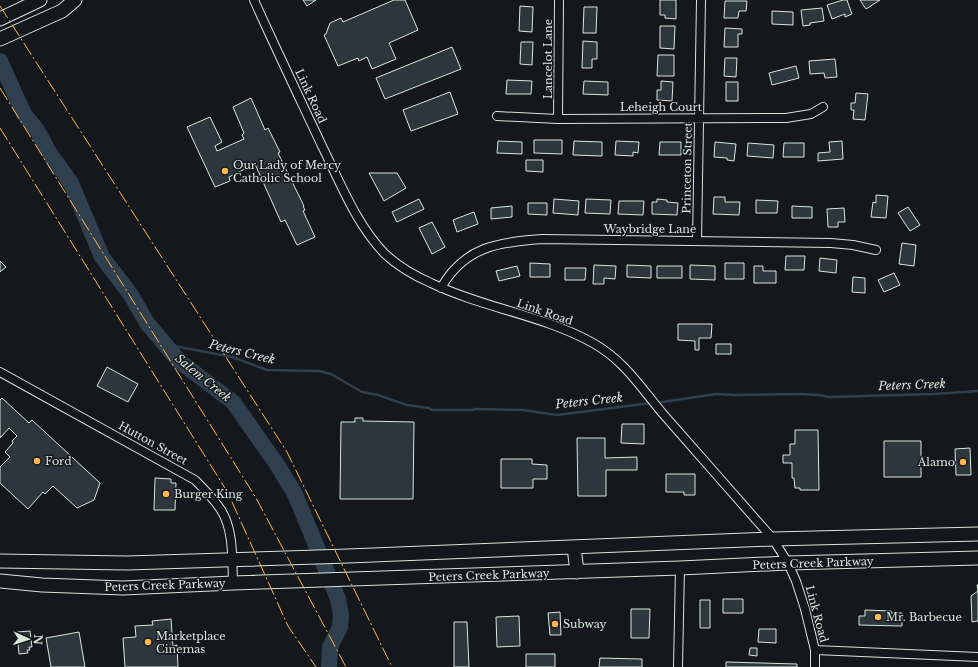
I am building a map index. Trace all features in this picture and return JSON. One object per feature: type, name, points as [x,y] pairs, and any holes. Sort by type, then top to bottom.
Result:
[{"type":"main road","points":[[4,17],[40,0]]},
{"type":"main road","points":[[0,39],[62,11],[75,0]]},
{"type":"main road","name":"Peters Creek Parkway","points":[[0,561],[127,563],[348,556],[773,539],[978,534]]},
{"type":"main road","points":[[574,547],[577,572]]},
{"type":"main road","name":"Peters Creek Parkway","points":[[0,581],[42,585],[123,588],[788,563],[978,558]]},
{"type":"street","name":"Link Road","points":[[254,0],[363,226],[386,254],[418,277],[441,288],[571,332],[594,344],[627,369],[654,403],[773,539],[788,563],[806,609],[815,650],[815,667]]},
{"type":"street","name":"Lancelot Lane","points":[[558,118],[559,0]]},
{"type":"street","name":"Princeton Street","points":[[697,241],[700,0]]},
{"type":"street","name":"Leheigh Court","points":[[497,116],[558,118],[786,118],[811,114],[823,107]]},
{"type":"street","name":"Waybridge Lane","points":[[441,288],[452,271],[463,260],[475,253],[509,242],[542,239],[831,243],[853,245],[876,250]]},
{"type":"street","name":"Hutton Street","points":[[0,372],[195,480],[204,488],[223,514],[229,531],[233,583]]},
{"type":"street","points":[[678,667],[680,568]]},
{"type":"street","points":[[815,650],[978,657]]},
{"type":"building","points":[[303,0],[316,0],[307,6]]},
{"type":"building","points":[[394,0],[405,0],[418,30],[389,43],[396,59],[372,69],[367,57],[359,61],[358,58],[338,66],[324,35],[326,34],[330,23],[341,18],[343,22]]},
{"type":"building","points":[[660,0],[676,0],[676,19],[665,18],[665,15],[660,15]]},
{"type":"building","points":[[847,0],[852,14],[845,17],[845,14],[832,19],[827,5]]},
{"type":"building","points":[[860,0],[880,0],[866,9]]},
{"type":"building","points":[[725,1],[747,1],[746,11],[739,11],[738,18],[724,18]]},
{"type":"building","points":[[520,6],[533,7],[532,32],[519,31]]},
{"type":"building","points":[[584,7],[597,7],[596,33],[583,33]]},
{"type":"building","points":[[822,8],[824,21],[810,23],[810,25],[803,26],[801,10]]},
{"type":"building","points":[[772,11],[793,12],[793,25],[772,24]]},
{"type":"building","points":[[660,26],[675,26],[674,49],[660,48]]},
{"type":"building","points":[[725,28],[742,29],[742,34],[738,34],[738,47],[724,47]]},
{"type":"building","points":[[583,41],[597,42],[597,59],[592,59],[592,68],[582,68]]},
{"type":"building","points":[[521,42],[533,42],[532,65],[520,64]]},
{"type":"building","points":[[452,47],[461,69],[385,99],[376,78]]},
{"type":"building","points":[[658,55],[674,55],[674,76],[657,76]]},
{"type":"building","points":[[725,58],[737,58],[736,77],[724,76]]},
{"type":"building","points":[[835,59],[837,77],[825,78],[824,73],[810,74],[809,61]]},
{"type":"building","points":[[796,66],[799,78],[772,85],[769,73]]},
{"type":"building","points":[[507,80],[532,81],[531,94],[506,94]]},
{"type":"building","points":[[584,81],[608,82],[608,95],[583,94]]},
{"type":"building","points":[[661,81],[673,82],[672,101],[657,100],[657,90],[661,90]]},
{"type":"building","points":[[726,82],[738,82],[738,101],[726,101]]},
{"type":"building","points":[[450,92],[458,114],[411,131],[403,110]]},
{"type":"building","points":[[856,93],[868,94],[865,120],[853,119],[854,110],[851,110],[851,103],[855,103]]},
{"type":"building","name":"Our Lady of Mercy Catholic School","points":[[251,98],[265,130],[268,128],[280,152],[278,153],[304,206],[305,210],[303,211],[315,237],[297,245],[285,220],[281,222],[255,164],[229,177],[230,181],[215,187],[187,127],[210,117],[222,142],[215,146],[217,151],[244,139],[242,135],[244,133],[233,107]]},
{"type":"building","points":[[534,140],[562,140],[562,154],[534,153]]},
{"type":"building","points":[[498,141],[522,142],[522,154],[497,153]]},
{"type":"building","points":[[574,141],[602,142],[602,156],[573,155]]},
{"type":"building","points":[[616,141],[639,142],[638,153],[633,152],[633,156],[615,155]]},
{"type":"building","points":[[842,141],[843,159],[818,161],[818,153],[830,152],[829,142]]},
{"type":"building","points":[[660,142],[681,142],[681,155],[659,155]]},
{"type":"building","points":[[715,142],[736,144],[734,161],[727,160],[727,158],[714,157]]},
{"type":"building","points":[[748,143],[774,145],[773,158],[747,156]]},
{"type":"building","points":[[784,143],[804,143],[804,157],[783,157]]},
{"type":"building","points":[[526,160],[543,160],[543,172],[526,171]]},
{"type":"building","points":[[369,173],[397,173],[406,188],[384,201]]},
{"type":"building","points":[[876,195],[888,196],[886,218],[871,217],[873,202],[876,203]]},
{"type":"building","points":[[714,197],[725,197],[725,202],[740,202],[739,215],[713,214]]},
{"type":"building","points":[[419,199],[424,209],[397,222],[392,212]]},
{"type":"building","points":[[554,199],[579,201],[578,215],[553,213]]},
{"type":"building","points":[[586,199],[611,200],[610,214],[585,213]]},
{"type":"building","points":[[657,199],[678,203],[677,215],[652,214],[652,202],[657,202]]},
{"type":"building","points":[[756,200],[778,201],[777,213],[756,213]]},
{"type":"building","points":[[619,201],[644,201],[643,215],[618,214]]},
{"type":"building","points":[[528,203],[547,203],[547,215],[528,214]]},
{"type":"building","points":[[512,206],[512,217],[491,219],[491,208]]},
{"type":"building","points":[[792,206],[812,207],[812,218],[792,218]]},
{"type":"building","points":[[908,207],[920,225],[910,231],[898,213]]},
{"type":"building","points":[[844,208],[845,222],[838,222],[838,227],[828,227],[827,209]]},
{"type":"building","points":[[474,212],[478,224],[457,232],[453,220]]},
{"type":"building","points":[[432,222],[445,247],[432,254],[419,228]]},
{"type":"building","points":[[902,243],[916,245],[914,266],[899,264]]},
{"type":"building","points":[[786,256],[805,256],[804,270],[785,270]]},
{"type":"building","points":[[820,258],[837,260],[836,273],[819,271]]},
{"type":"building","points":[[0,261],[6,267],[0,272]]},
{"type":"building","points":[[530,263],[550,264],[550,277],[530,277]]},
{"type":"building","points":[[725,263],[744,263],[744,279],[725,279]]},
{"type":"building","points":[[594,265],[616,266],[615,279],[604,278],[604,284],[593,284]]},
{"type":"building","points":[[627,265],[651,266],[651,278],[627,277]]},
{"type":"building","points":[[690,265],[715,266],[715,280],[690,279]]},
{"type":"building","points":[[517,266],[520,276],[499,281],[496,271]]},
{"type":"building","points":[[657,266],[682,266],[682,278],[657,278]]},
{"type":"building","points":[[754,266],[763,266],[763,271],[776,271],[776,283],[754,283]]},
{"type":"building","points":[[565,268],[586,268],[585,280],[565,280]]},
{"type":"building","points":[[894,273],[900,285],[884,292],[878,280]]},
{"type":"building","points":[[853,277],[865,278],[865,293],[852,292]]},
{"type":"building","points":[[678,324],[712,324],[711,338],[699,338],[699,350],[695,350],[695,341],[678,340]]},
{"type":"building","points":[[716,344],[731,344],[731,354],[716,354]]},
{"type":"building","points":[[107,367],[138,384],[128,402],[97,386]]},
{"type":"building","points":[[2,398],[29,423],[32,420],[100,483],[94,500],[77,508],[53,486],[45,494],[43,492],[28,509],[0,483],[0,467],[10,457],[5,452],[17,436],[9,428],[0,438],[0,400]]},
{"type":"building","points":[[355,418],[363,418],[363,421],[414,422],[413,499],[340,499],[341,422],[355,422]]},
{"type":"building","points":[[622,424],[644,424],[644,444],[621,443]]},
{"type":"building","points":[[795,430],[818,430],[819,490],[800,490],[800,488],[795,488],[794,478],[792,478],[792,463],[783,463],[783,455],[790,455],[790,444],[795,444]]},
{"type":"building","points":[[577,438],[605,438],[605,458],[637,457],[637,470],[606,470],[606,496],[578,496]]},
{"type":"building","points":[[884,441],[921,441],[921,477],[884,477]]},
{"type":"building","name":"Alamo","points":[[970,448],[971,475],[956,475],[955,449]]},
{"type":"building","points":[[501,459],[532,459],[532,464],[547,465],[547,479],[533,479],[533,488],[501,488]]},
{"type":"building","points":[[666,474],[695,474],[695,495],[684,495],[684,492],[666,492]]},
{"type":"building","points":[[155,478],[171,479],[171,483],[176,483],[175,510],[154,510]]},
{"type":"building","points":[[978,591],[978,621],[972,622],[971,596]]},
{"type":"building","points":[[723,599],[743,599],[743,613],[723,613]]},
{"type":"building","points":[[700,600],[710,600],[710,628],[700,628]]},
{"type":"building","points":[[631,609],[650,609],[649,638],[631,638]]},
{"type":"building","points":[[865,610],[902,613],[902,626],[859,625],[859,616],[865,616]]},
{"type":"building","points":[[560,612],[561,635],[550,635],[548,613]]},
{"type":"building","points":[[519,616],[520,646],[497,647],[496,617]]},
{"type":"building","name":"Marketplace Cinemas","points":[[171,619],[173,646],[177,645],[178,667],[125,667],[123,638],[136,637],[135,626],[153,625],[152,621]]},
{"type":"building","points":[[454,622],[467,622],[469,667],[454,667]]},
{"type":"building","points":[[759,629],[776,629],[776,643],[758,642]]},
{"type":"building","points":[[30,631],[32,647],[29,647],[30,650],[27,650],[28,653],[19,654],[17,632]]},
{"type":"building","points":[[79,632],[85,667],[51,667],[46,638]]},
{"type":"building","points":[[750,648],[757,648],[757,656],[749,655]]},
{"type":"building","points":[[526,654],[555,654],[555,667],[526,667]]},
{"type":"building","points":[[600,658],[642,659],[642,667],[599,667]]},
{"type":"building","points":[[726,662],[797,664],[797,667],[726,667]]},
{"type":"waterway","name":"Salem Creek","points":[[0,61],[24,114],[37,130],[50,154],[71,183],[102,257],[131,295],[147,323],[179,361],[233,402],[276,463],[295,494],[338,599],[341,615],[340,627],[330,647],[329,667]]},
{"type":"waterway","name":"Peters Creek","points":[[164,344],[232,357],[267,370],[319,371],[331,374],[362,392],[378,395],[407,405],[429,408],[432,410],[523,410],[557,415],[651,403]]},
{"type":"waterway","name":"Peters Creek","points":[[656,403],[716,394],[800,394],[829,397],[934,394],[978,391]]},
{"type":"power","points":[[0,6],[287,452],[392,667]]},
{"type":"power","points":[[0,88],[256,498],[346,667]]},
{"type":"power","points":[[0,128],[228,493],[288,626],[316,667]]},
{"type":"place","name":"Our Lady of Mercy Catholic School","points":[[225,171]]},
{"type":"place","name":"Ford","points":[[37,461]]},
{"type":"place","name":"Alamo","points":[[963,462]]},
{"type":"place","name":"Burger King","points":[[166,494]]},
{"type":"place","name":"Mr. Barbecue","points":[[878,617]]},
{"type":"place","name":"Subway","points":[[555,624]]},
{"type":"place","name":"Marketplace Cinemas","points":[[148,642]]}]
